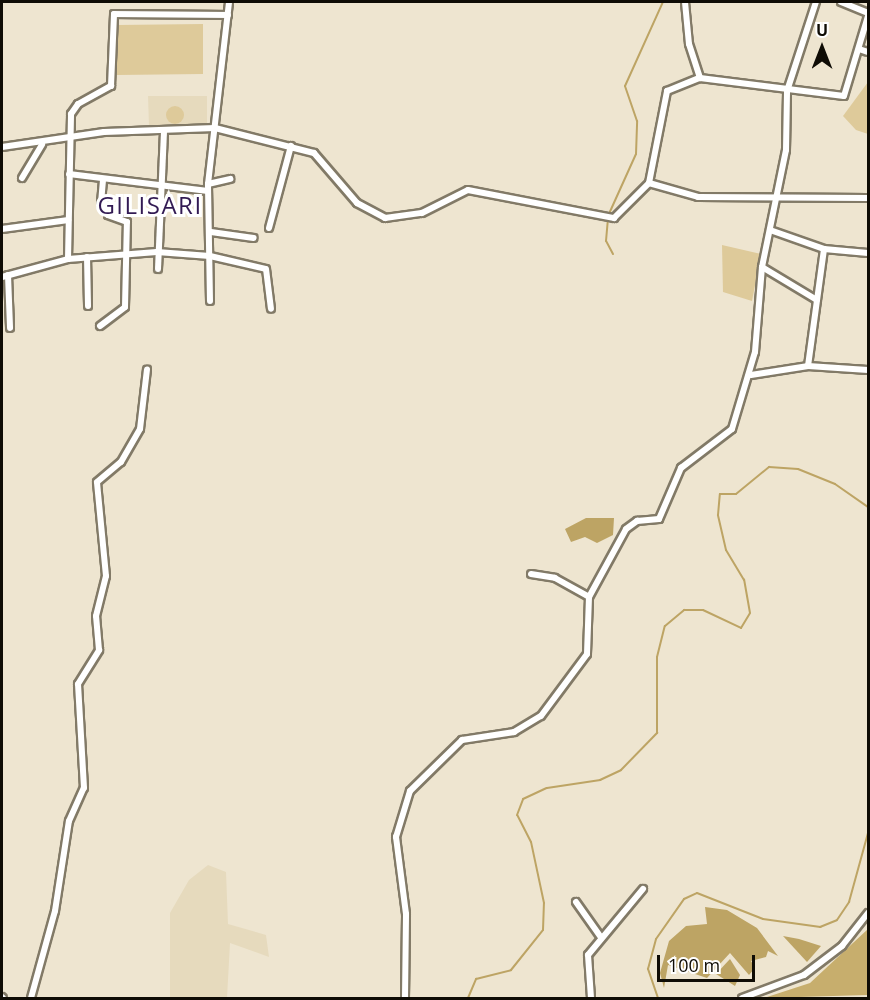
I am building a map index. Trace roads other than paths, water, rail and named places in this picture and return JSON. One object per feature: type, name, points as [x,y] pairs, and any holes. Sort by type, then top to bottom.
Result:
[{"type":"street","points":[[210,301],[211,232],[208,187],[229,2]]},
{"type":"street","points":[[685,2],[688,44],[700,78]]},
{"type":"street","points":[[405,999],[406,914],[396,837],[410,791],[462,740],[514,732],[541,716],[590,649],[589,597],[628,526],[659,519],[681,468],[726,439],[751,375],[762,267],[779,200],[787,91],[816,2]]},
{"type":"street","points":[[2,147],[42,145],[104,132],[215,128],[314,153],[357,203],[385,218],[422,213],[468,190],[603,219],[614,218],[650,183],[665,93],[700,78],[787,91],[846,95],[868,14],[841,2]]},
{"type":"street","points":[[68,259],[69,141],[75,107],[111,86],[114,14],[228,15]]},
{"type":"street","points":[[859,49],[868,52]]},
{"type":"street","points":[[158,269],[159,187],[164,130]]},
{"type":"street","points":[[22,178],[42,145]]},
{"type":"street","points":[[269,228],[291,146]]},
{"type":"street","points":[[69,174],[159,187],[208,187],[230,179]]},
{"type":"street","points":[[100,326],[124,307],[127,220],[108,215],[109,205],[101,203],[103,179]]},
{"type":"street","points":[[650,183],[675,194],[779,200],[868,198]]},
{"type":"street","points":[[2,229],[68,220]]},
{"type":"street","points":[[770,230],[824,249],[868,253]]},
{"type":"street","points":[[211,232],[254,238]]},
{"type":"street","points":[[808,366],[824,249]]},
{"type":"street","points":[[10,328],[5,276],[68,259],[87,257],[157,252],[210,256],[264,268],[271,309]]},
{"type":"street","points":[[87,257],[88,306]]},
{"type":"street","points":[[762,267],[817,300]]},
{"type":"street","points":[[751,375],[808,366],[868,370]]},
{"type":"street","points":[[31,999],[55,911],[69,821],[84,788],[78,684],[100,646],[96,616],[106,576],[97,482],[122,462],[140,429],[147,369]]},
{"type":"street","points":[[531,574],[555,578],[589,597]]},
{"type":"street","points":[[591,999],[587,963],[600,936],[643,889]]},
{"type":"street","points":[[576,902],[600,936]]},
{"type":"street","points":[[742,999],[804,975],[854,934],[868,913]]},
{"type":"waterway","points":[[613,254],[606,241],[608,216],[636,154],[637,121],[625,86],[663,2]]},
{"type":"waterway","points":[[468,998],[476,979],[511,970],[543,930],[544,903],[531,842],[517,815],[523,799],[547,788],[600,780],[621,770],[657,733],[657,657],[665,626],[684,610],[703,610],[741,628],[750,613],[744,580],[726,550],[718,515],[720,494],[736,494],[769,467],[798,469],[835,484],[868,507]]},
{"type":"waterway","points":[[658,998],[648,969],[656,939],[684,899],[697,893],[763,919],[820,927],[837,920],[849,902],[868,833]]},
{"type":"district","name":"GILISARI","points":[[150,205]]}]
